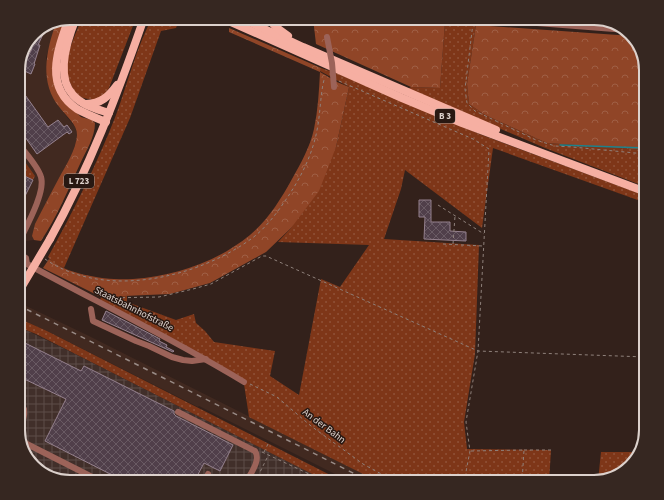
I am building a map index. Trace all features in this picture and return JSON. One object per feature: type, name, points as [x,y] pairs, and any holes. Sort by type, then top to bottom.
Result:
[{"type":"main road","points":[[67,25],[56,64],[59,86],[65,96],[79,110],[106,122]]},
{"type":"main road","points":[[74,25],[64,58],[64,75],[68,90],[85,104],[109,113]]},
{"type":"main road","name":"L 723","points":[[25,281],[50,239],[77,186],[106,122],[141,25]]},
{"type":"main road","name":"B 3","points":[[238,25],[462,123],[637,188]]},
{"type":"main road","name":"B 3","points":[[256,25],[475,122],[637,188]]},
{"type":"main road","points":[[274,25],[303,47]]},
{"type":"main road","points":[[85,104],[99,102],[106,98],[122,78]]},
{"type":"street","points":[[563,25],[612,29]]},
{"type":"street","points":[[327,37],[332,64],[334,87]]},
{"type":"street","points":[[25,153],[40,173],[42,183],[41,193],[25,228]]},
{"type":"street","name":"Staatsbahnhofstraße","points":[[25,257],[26,264],[164,335],[244,382]]},
{"type":"street","points":[[91,310],[93,320],[136,341],[183,360],[206,359]]},
{"type":"street","points":[[178,412],[252,449],[257,453],[257,459],[249,475]]},
{"type":"street","points":[[28,444],[88,475]]},
{"type":"path","points":[[472,25],[465,89],[467,103],[475,111],[536,140],[555,146],[639,153]]},
{"type":"path","points":[[40,256],[52,264],[87,277],[120,282],[171,276],[218,258],[234,250],[252,238],[263,228],[276,213],[299,178],[308,160],[316,134],[323,84],[324,80],[328,77]]},
{"type":"path","points":[[337,80],[473,139],[489,149],[478,351],[466,422],[470,451],[465,475]]},
{"type":"path","points":[[438,205],[484,234]]},
{"type":"path","points":[[453,245],[455,215]]},
{"type":"path","points":[[443,244],[483,246]]},
{"type":"path","points":[[96,301],[110,297],[158,297],[188,291],[211,284],[258,257],[266,256],[478,351],[639,357]]},
{"type":"path","name":"An der Bahn","points":[[244,382],[269,392],[277,397],[311,426],[363,464],[383,475]]},
{"type":"path","points":[[264,452],[268,444]]},
{"type":"path","points":[[252,449],[264,452],[312,475]]},
{"type":"path","points":[[522,475],[524,450]]},
{"type":"path","points":[[470,451],[551,450]]},
{"type":"path","points":[[258,475],[268,454]]},
{"type":"shaded area","points":[[79,25],[133,25],[109,88],[98,98],[91,99],[81,97],[73,89],[68,78],[66,72],[67,59]]},
{"type":"shaded area","points":[[148,25],[177,25],[176,28],[161,31],[130,118],[64,268],[53,263],[48,257],[101,152],[116,115],[132,66]]},
{"type":"shaded area","points":[[445,25],[476,25],[467,84],[469,104],[485,115],[547,143],[639,150],[639,184],[545,148],[408,89],[411,87],[440,88]]},
{"type":"shaded area","points":[[55,28],[46,58],[59,107],[75,127],[77,134],[72,154],[32,236],[34,240],[25,241],[25,67],[28,53],[38,38]]},
{"type":"shaded area","points":[[321,68],[339,74],[482,135],[639,193],[639,200],[493,148],[482,228],[405,170],[401,189],[384,239],[479,245],[475,354],[464,422],[467,449],[551,450],[549,475],[365,475],[249,417],[244,384],[100,301],[101,297],[127,296],[127,302],[176,320],[194,314],[196,323],[214,342],[275,351],[270,376],[299,395],[321,279],[340,287],[369,245],[278,242],[291,228],[336,147],[349,87],[320,71]]},
{"type":"shaded area","points":[[25,162],[35,176],[33,180],[25,176]]},
{"type":"shaded area","points":[[25,305],[365,475],[337,475],[25,321]]},
{"type":"shaded area","points":[[25,321],[330,475],[314,475],[26,330]]},
{"type":"shaded area","points":[[25,330],[314,475],[70,475],[56,473],[50,470],[36,460],[30,450],[25,433]]},
{"type":"shaded area","points":[[601,452],[633,452],[626,462],[621,466],[608,473],[599,474]]},
{"type":"green space","points":[[314,25],[445,25],[440,88],[411,87],[316,44]]},
{"type":"green space","points":[[476,25],[623,35],[628,40],[634,50],[639,64],[639,150],[547,143],[485,115],[469,104],[467,84]]},
{"type":"green space","points":[[64,26],[53,58],[66,102],[81,117],[92,120],[95,123],[95,128],[90,144],[62,203],[41,241],[34,240],[32,236],[35,224],[70,157],[75,146],[77,135],[75,127],[53,98],[49,88],[46,67],[54,28]]},
{"type":"green space","points":[[229,28],[321,68],[320,72],[229,32]]},
{"type":"green space","points":[[320,72],[349,87],[336,147],[319,191],[291,228],[266,252],[210,283],[170,294],[101,297],[43,268],[49,259],[66,269],[89,276],[113,279],[133,279],[164,275],[180,271],[210,260],[237,245],[257,229],[274,209],[305,155],[315,122]]},
{"type":"building","points":[[43,35],[38,45],[40,45],[31,74],[25,71],[25,67],[27,58],[32,49],[31,48],[38,38]]},
{"type":"building","points":[[25,95],[48,127],[58,120],[64,127],[67,125],[72,132],[69,134],[67,132],[37,154],[25,137]]},
{"type":"building","points":[[25,176],[33,180],[25,196]]},
{"type":"building","points":[[419,200],[431,200],[431,222],[450,222],[450,231],[466,232],[466,241],[424,239],[425,217],[419,217]]},
{"type":"building","points":[[106,311],[160,339],[159,341],[167,345],[166,347],[174,351],[173,352],[102,320]]},
{"type":"building","points":[[25,343],[81,371],[84,366],[174,411],[176,416],[233,445],[220,471],[204,463],[198,475],[112,475],[45,441],[66,399],[25,379]]},
{"type":"waterway","points":[[560,145],[639,148]]},
{"type":"railway","points":[[25,309],[357,475]]}]
